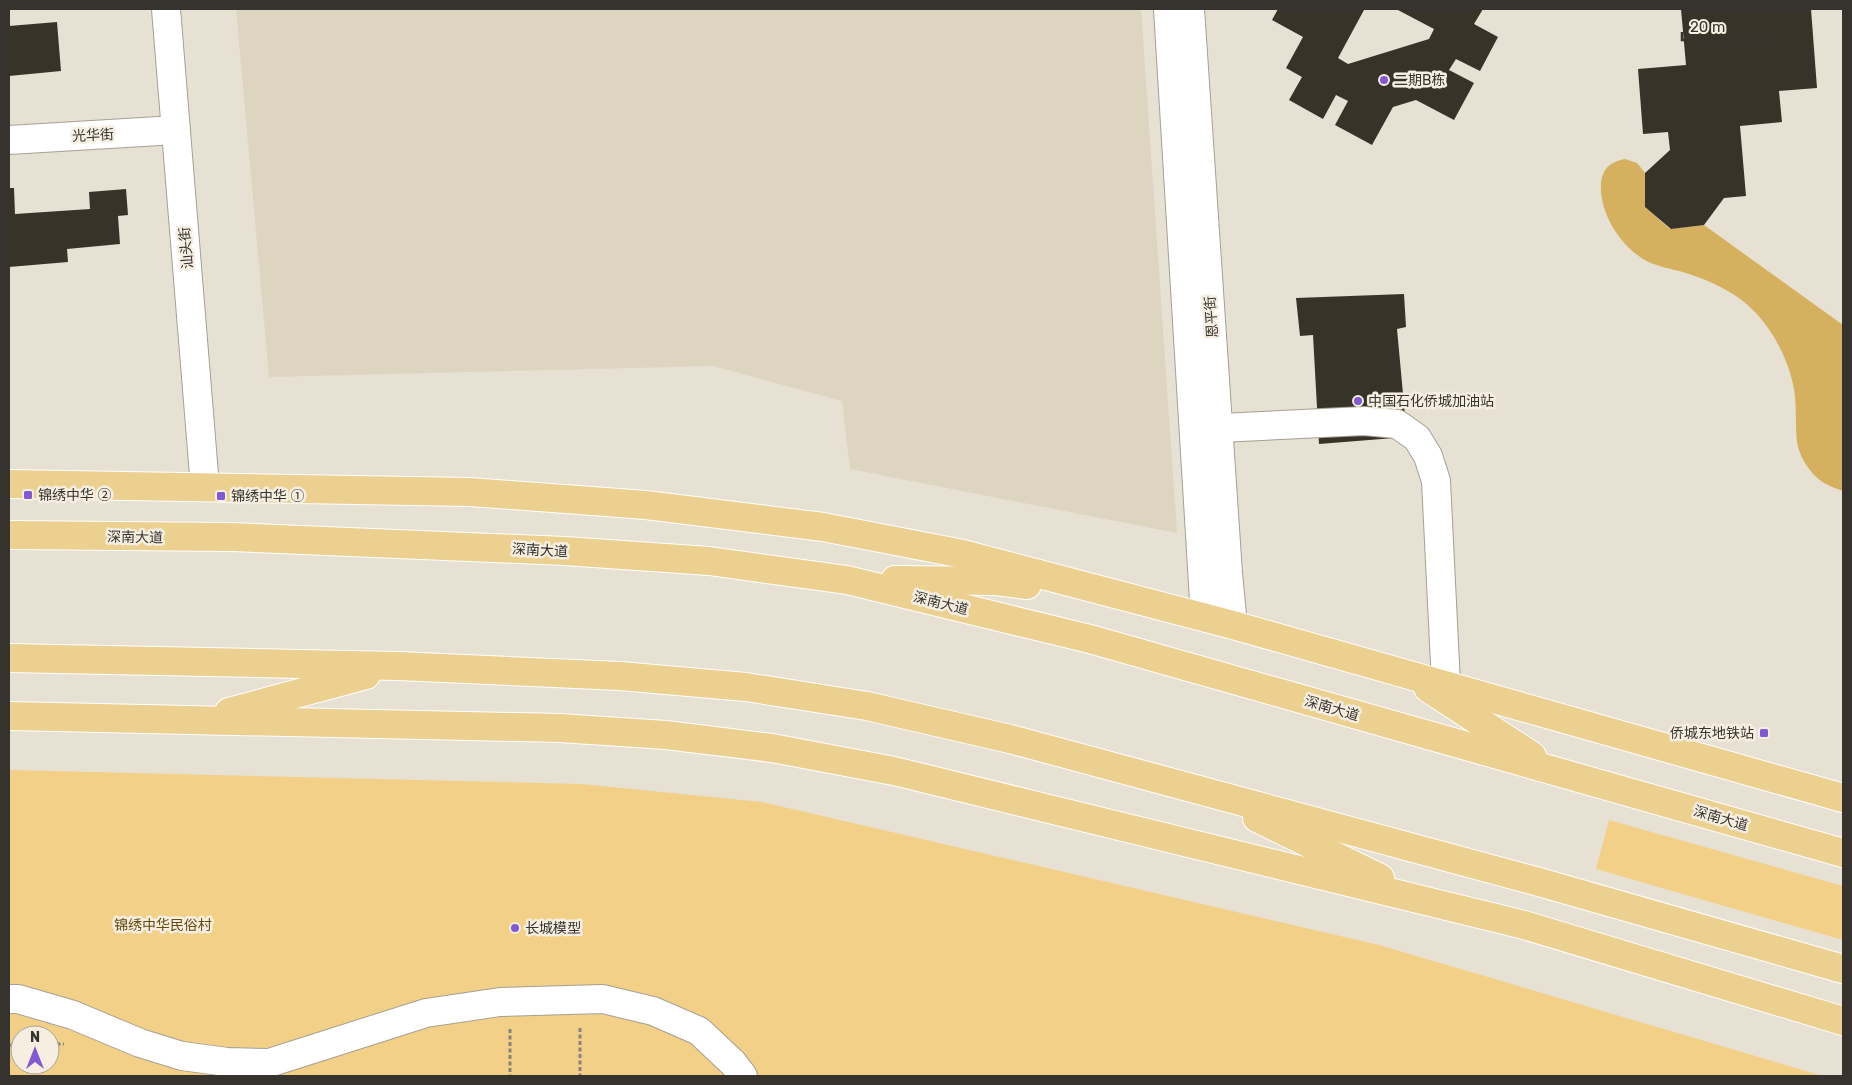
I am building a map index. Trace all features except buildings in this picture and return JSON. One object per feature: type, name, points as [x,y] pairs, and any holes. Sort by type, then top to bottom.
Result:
[{"type":"main road","points":[[9,484],[470,492],[656,506],[824,527],[963,554],[1233,625],[1843,798]]},
{"type":"main road","name":"深南大道","points":[[9,535],[231,538],[565,550],[709,561],[847,580],[1090,639],[1843,853]]},
{"type":"main road","points":[[847,580],[996,581],[1135,600]]},
{"type":"main road","points":[[9,658],[398,666],[620,676],[746,687],[877,708],[1010,739],[1199,790],[1546,884],[1843,969]]},
{"type":"main road","points":[[199,720],[398,666]]},
{"type":"main road","points":[[1406,673],[1554,770]]},
{"type":"main road","points":[[9,716],[560,728],[666,735],[772,748],[894,771],[1547,930],[1843,1020]]},
{"type":"main road","points":[[1199,790],[1422,899]]},
{"type":"street","name":"汕头街","points":[[166,9],[205,487]]},
{"type":"street","name":"恩平街","points":[[1168,9],[1206,429],[1233,625]]},
{"type":"street","name":"恩平街","points":[[1190,9],[1206,429],[1205,618]]},
{"type":"street","name":"光华街","points":[[9,140],[176,130]]},
{"type":"street","points":[[1206,429],[1364,420],[1397,424],[1417,438],[1428,456],[1436,481],[1446,684]]},
{"type":"street","points":[[9,999],[18,999],[73,1015],[140,1043],[182,1056],[227,1062],[269,1063],[426,1013],[510,1001],[603,999],[653,1011],[699,1031],[744,1076]]},
{"type":"path","points":[[580,1000],[580,1076]]},
{"type":"path","points":[[510,1001],[510,1076]]},
{"type":"shaded area","points":[[236,9],[1141,9],[1177,533],[850,469],[842,401],[713,366],[269,377]]},
{"type":"shaded area","points":[[1625,159],[1637,163],[1645,173],[1645,207],[1670,229],[1704,225],[1843,325],[1843,491],[1821,481],[1811,472],[1803,460],[1797,442],[1795,395],[1792,378],[1780,348],[1762,320],[1730,292],[1700,278],[1656,265],[1643,259],[1626,245],[1612,226],[1603,205],[1601,194],[1602,177],[1608,166]]},
{"type":"green space","name":"锦绣中华民俗村","points":[[9,770],[581,784],[762,802],[1379,945],[1823,1076],[9,1076]]},
{"type":"green space","points":[[1609,820],[1843,886],[1843,940],[1596,869]]},
{"type":"place","name":"二期B栋","points":[[1384,80]]},
{"type":"place","name":"中国石化侨城加油站","points":[[1358,401]]},
{"type":"place","name":"锦绣中华 ②","points":[[28,495]]},
{"type":"place","name":"锦绣中华 ①","points":[[221,496]]},
{"type":"place","name":"侨城东地铁站","points":[[1764,733]]},
{"type":"place","name":"长城模型","points":[[515,928]]}]
